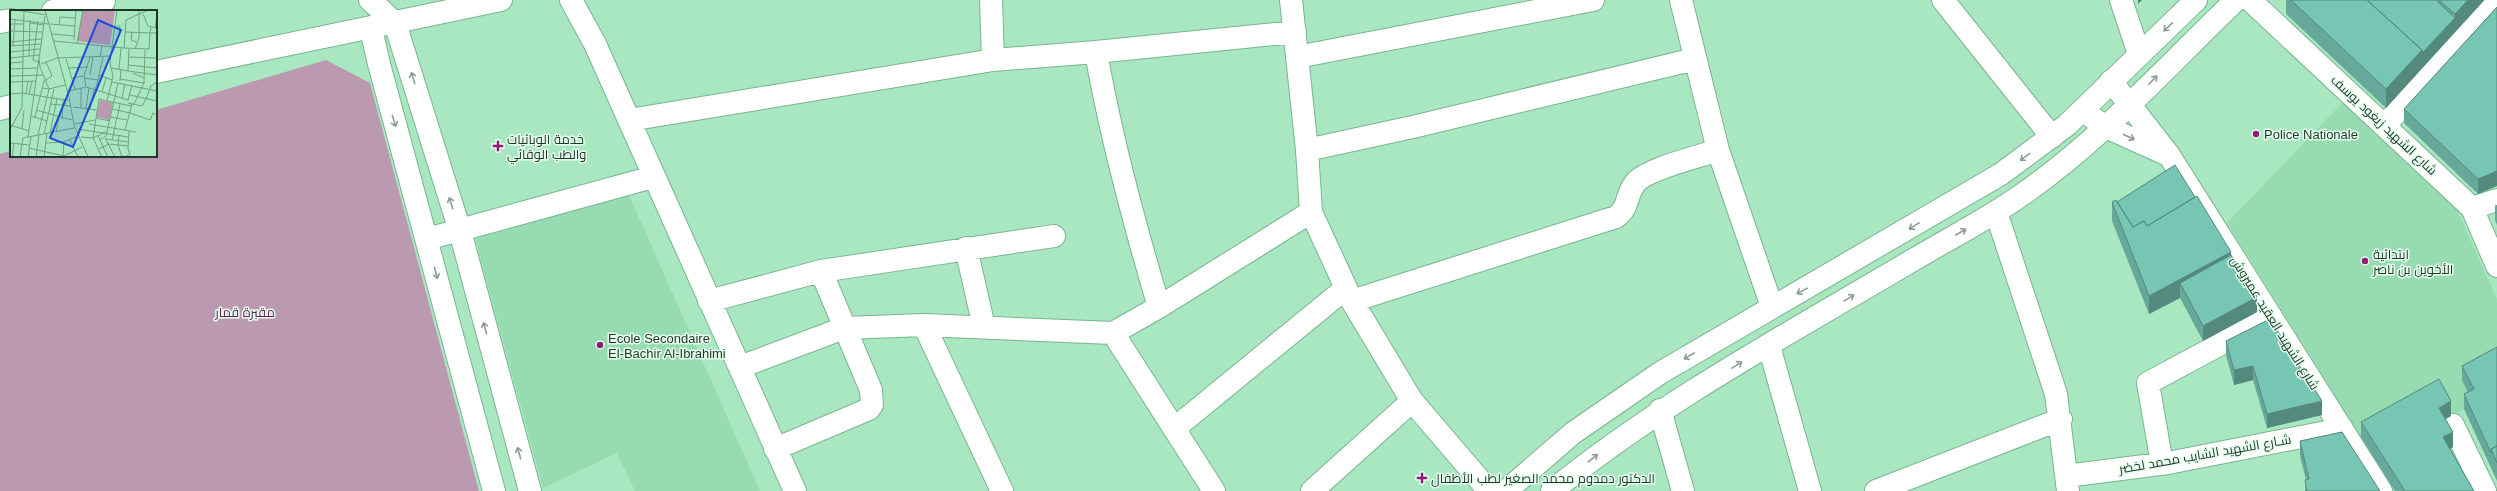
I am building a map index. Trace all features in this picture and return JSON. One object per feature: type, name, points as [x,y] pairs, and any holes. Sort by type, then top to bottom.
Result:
[{"type":"main road","points":[[370,0],[395,23],[460,231],[530,491]]},
{"type":"main road","points":[[370,0],[371,29],[378,64],[427,239],[494,491]]},
{"type":"main road","points":[[157,72],[371,29],[502,0]]},
{"type":"main road","points":[[571,0],[595,44],[629,120],[652,177],[740,367],[775,449],[795,491]]},
{"type":"main road","points":[[991,0],[993,60]]},
{"type":"main road","points":[[1291,0],[1307,150],[1311,212],[1348,294],[1412,401],[1489,491]]},
{"type":"main road","points":[[1297,57],[1593,0]]},
{"type":"main road","points":[[1681,0],[1718,150],[1772,307]]},
{"type":"main road","points":[[1943,0],[2052,137]]},
{"type":"main road","points":[[2121,0],[2139,54]]},
{"type":"main road","points":[[1506,491],[1573,433],[1660,373],[1772,307],[1846,266],[2001,174],[2052,137],[2083,111],[2111,81],[2196,0]]},
{"type":"main road","points":[[1552,491],[1601,451],[1660,410],[1996,212],[2056,171],[2106,127],[2236,0]]},
{"type":"main road","name":"شارع الشهيد زيغود يوسف","points":[[2250,0],[2472,208],[2497,266]]},
{"type":"main road","points":[[2385,125],[2497,3]]},
{"type":"main road","points":[[60,10],[104,4]]},
{"type":"main road","points":[[0,22],[10,20]]},
{"type":"main road","points":[[629,120],[993,60],[1096,52],[1295,32]]},
{"type":"main road","points":[[1096,52],[1106,113],[1133,221],[1159,307]]},
{"type":"main road","points":[[1307,150],[1417,126],[1695,59]]},
{"type":"main road","name":"شارع الشهيد العقيد عميروش","points":[[2111,81],[2168,155],[2381,491]]},
{"type":"main road","points":[[0,109],[10,106]]},
{"type":"main road","points":[[2083,111],[2106,127],[2168,155]]},
{"type":"main road","points":[[1175,428],[1348,294],[1616,217],[1625,211],[1631,189],[1638,180],[1651,172],[1718,150]]},
{"type":"main road","points":[[427,239],[652,177]]},
{"type":"main road","points":[[2472,208],[2497,200]]},
{"type":"main road","points":[[740,367],[844,328],[924,326],[984,327],[1113,333],[1159,307],[1311,212]]},
{"type":"main road","points":[[1996,212],[2056,394],[2061,419],[2067,484]]},
{"type":"main road","points":[[709,301],[821,271],[966,248],[1054,236]]},
{"type":"main road","points":[[966,248],[984,327]]},
{"type":"main road","points":[[775,449],[869,409],[872,405],[871,390],[821,271]]},
{"type":"main road","points":[[2162,464],[2148,383],[2271,317]]},
{"type":"main road","points":[[924,326],[1002,491]]},
{"type":"main road","points":[[1113,333],[1214,491]]},
{"type":"main road","points":[[1769,346],[1810,491]]},
{"type":"main road","points":[[472,406],[504,399]]},
{"type":"main road","points":[[1312,491],[1412,401]]},
{"type":"main road","points":[[1660,410],[1683,491]]},
{"type":"main road","points":[[1876,491],[2061,419]]},
{"type":"main road","points":[[2453,425],[2485,491]]},
{"type":"main road","name":"شـارع الشهيد الشايب محمد لخضر","points":[[2067,484],[2342,429]]},
{"type":"shaded area","name":"ابتدائية الأخوين بن ناصر","points":[[2344,101],[2454,203],[2497,299],[2497,361],[2474,404],[2451,416],[2361,437],[2227,223]]},
{"type":"shaded area","name":"Ecole Secondaire El-Bachir Al-Ibrahimi","points":[[629,195],[760,491],[635,491],[617,453],[543,488],[475,238]]},
{"type":"green space","name":"مقبرة قمار","points":[[326,60],[370,83],[479,491],[0,491],[0,154],[10,151],[10,157],[157,157],[157,110]]},
{"type":"building","points":[[2291,0],[2367,0],[2422,50],[2386,89]]},
{"type":"building","points":[[2367,0],[2436,0],[2455,18],[2422,53],[2422,50]]},
{"type":"building","points":[[2439,0],[2468,0],[2455,14]]},
{"type":"building","points":[[2497,7],[2497,171],[2478,179],[2404,109]]},
{"type":"building","points":[[2175,165],[2195,197],[2147,226],[2144,221],[2133,227],[2117,202]]},
{"type":"building","points":[[2197,196],[2231,252],[2149,296],[2112,202],[2116,200],[2133,227],[2144,221],[2147,226]]},
{"type":"building","points":[[2231,255],[2257,297],[2203,326],[2180,283]]},
{"type":"building","points":[[2270,319],[2322,401],[2267,414],[2253,366],[2234,370],[2226,341]]},
{"type":"building","points":[[2497,347],[2497,446],[2491,449],[2491,453],[2464,394],[2474,389],[2462,366]]},
{"type":"building","points":[[2439,379],[2451,401],[2439,408],[2453,432],[2443,437],[2474,491],[2405,491],[2361,422]]},
{"type":"building","points":[[2342,432],[2380,491],[2307,491],[2305,480],[2309,479],[2300,441]]},
{"type":"building","points":[[2497,446],[2497,463],[2491,449]]},
{"type":"place","name":"Police Nationale","points":[[2256,134]]},
{"type":"place","name":"خدمة الوبائيات والطب الوقائي","points":[[498,146]]},
{"type":"place","name":"ابتدائية الأخوين بن ناصر","points":[[2365,261]]},
{"type":"place","name":"Ecole Secondaire El-Bachir Al-Ibrahimi","points":[[600,345]]},
{"type":"place","name":"الدكتور دمدوم محمد الصغير لطب الأطفال","points":[[1422,478]]}]
